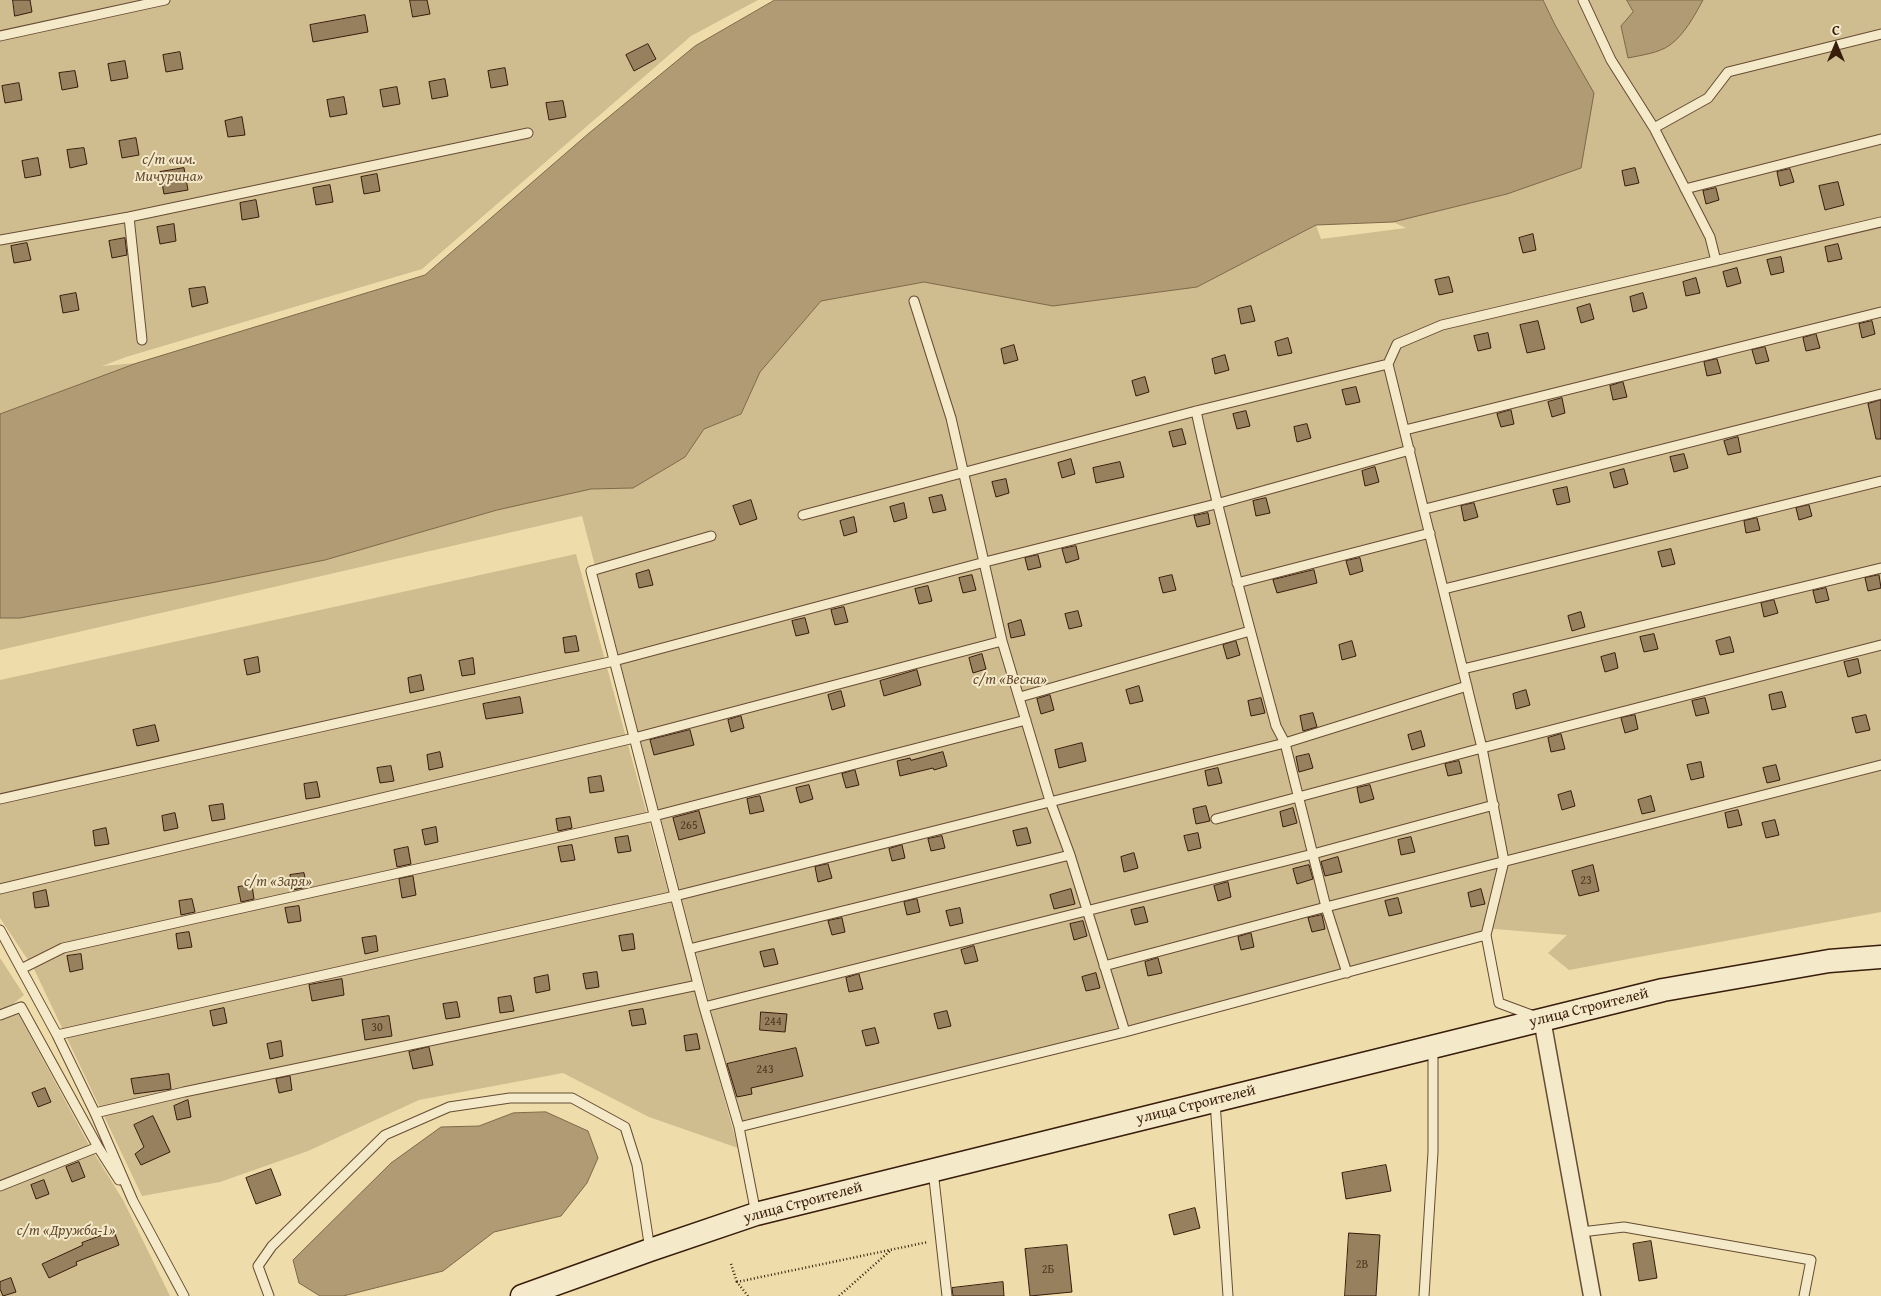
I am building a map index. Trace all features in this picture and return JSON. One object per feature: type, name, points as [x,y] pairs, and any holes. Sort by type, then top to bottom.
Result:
[{"type":"main road","name":"улица Строителей","points":[[522,1296],[756,1214],[1663,990],[1829,960],[1881,957]]},
{"type":"street","points":[[1542,1019],[1592,1296]]},
{"type":"lane","points":[[0,36],[165,0]]},
{"type":"lane","points":[[1583,0],[1611,60],[1654,128],[1710,237],[1716,261]]},
{"type":"lane","points":[[1654,128],[1708,98],[1728,72],[1881,34]]},
{"type":"lane","points":[[0,240],[129,217],[528,132]]},
{"type":"lane","points":[[1685,189],[1881,139]]},
{"type":"lane","points":[[129,217],[142,340]]},
{"type":"lane","points":[[1542,1019],[1499,1003],[1486,935],[1504,861],[1482,748],[1406,430],[1388,364],[1397,344],[1442,325],[1881,222]]},
{"type":"lane","points":[[914,301],[951,418],[1002,641],[1050,801],[1070,855],[1125,1032]]},
{"type":"lane","points":[[1406,430],[1881,312]]},
{"type":"lane","points":[[803,515],[1196,411],[1388,364]]},
{"type":"lane","points":[[1425,509],[1881,394]]},
{"type":"lane","points":[[1196,411],[1216,504],[1237,583],[1276,726],[1285,743],[1326,907],[1347,973]]},
{"type":"lane","points":[[0,799],[614,661],[985,562],[1216,504],[1410,450]]},
{"type":"lane","points":[[1444,588],[1881,481]]},
{"type":"lane","points":[[1237,583],[1430,533]]},
{"type":"lane","points":[[711,536],[591,571],[704,1008],[739,1127],[756,1214]]},
{"type":"lane","points":[[1463,669],[1881,568]]},
{"type":"lane","points":[[1020,697],[1250,631]]},
{"type":"lane","points":[[0,889],[634,738],[1002,641]]},
{"type":"lane","points":[[1216,819],[1881,645]]},
{"type":"lane","points":[[57,1035],[675,896],[1285,743],[1467,686]]},
{"type":"lane","points":[[21,969],[63,948],[654,816],[1026,720]]},
{"type":"lane","points":[[1104,966],[1326,907],[1881,765]]},
{"type":"lane","points":[[704,1008],[1313,854],[1494,805]]},
{"type":"lane","points":[[689,949],[1070,855]]},
{"type":"lane","points":[[0,930],[57,1035],[95,1113],[133,1201]]},
{"type":"lane","points":[[739,1127],[1125,1032],[1486,935]]},
{"type":"lane","points":[[95,1113],[184,1092],[698,985]]},
{"type":"lane","points":[[0,1015],[20,1007],[98,1147],[133,1201],[184,1296]]},
{"type":"lane","points":[[1424,1296],[1433,1152],[1433,1046]]},
{"type":"lane","points":[[269,1296],[258,1266],[272,1246],[385,1135],[449,1107],[510,1098],[572,1098],[625,1126],[638,1165],[650,1250]]},
{"type":"lane","points":[[1215,1100],[1228,1296]]},
{"type":"lane","points":[[0,1186],[98,1147]]},
{"type":"lane","points":[[934,1170],[947,1296]]},
{"type":"lane","points":[[1581,1232],[1624,1228],[1810,1260],[1804,1296]]},
{"type":"path","points":[[737,1282],[942,1239]]},
{"type":"path","points":[[840,1296],[892,1250]]},
{"type":"path","points":[[732,1264],[737,1282],[748,1296]]},
{"type":"green space","name":"с/т «им. Мичурина»","points":[[0,0],[758,0],[691,36],[422,269],[126,357],[102,366],[137,363],[0,414]]},
{"type":"green space","name":"с/т «Весна»","points":[[1543,0],[1627,0],[1633,12],[1691,21],[1703,0],[1881,0],[1881,912],[1569,970],[1548,953],[1567,935],[1495,929],[1133,1025],[741,1125],[582,516],[0,650],[0,618],[20,618],[325,560],[497,510],[591,489],[633,488],[685,457],[704,429],[741,414],[760,372],[821,301],[924,282],[970,290],[1197,287],[1316,225],[1321,239],[1406,228],[1393,222],[1507,194],[1555,25]]},
{"type":"green space","name":"с/т «Заря»","points":[[576,554],[738,1148],[649,1117],[563,1073],[419,1100],[308,1151],[220,1182],[142,1196],[34,969],[0,918],[0,680]]},
{"type":"green space","name":"с/т «Дружба-1»","points":[[0,958],[24,995],[13,1004],[89,1145],[123,1200],[170,1296],[0,1296]]},
{"type":"shaded area","points":[[775,0],[1543,0],[1594,93],[1581,168],[1507,194],[1393,222],[1316,225],[1197,287],[1053,306],[924,282],[821,301],[760,372],[741,414],[704,429],[685,457],[633,488],[591,489],[497,510],[325,560],[20,618],[0,618],[0,414],[137,363],[425,275],[588,134],[695,46]]},
{"type":"shaded area","points":[[1627,0],[1703,0],[1693,18],[1670,45],[1656,52],[1628,58],[1621,26],[1633,12]]},
{"type":"shaded area","points":[[546,1112],[588,1131],[598,1158],[587,1183],[561,1216],[494,1232],[443,1271],[343,1296],[320,1296],[299,1283],[293,1260],[391,1163],[441,1127],[479,1126],[513,1113]]},
{"type":"building","points":[[13,0],[30,0],[32,12],[15,16]]},
{"type":"building","points":[[410,0],[427,0],[430,14],[413,17]]},
{"type":"building","points":[[365,15],[368,32],[313,42],[310,25]]},
{"type":"building","points":[[648,44],[656,59],[634,71],[626,55]]},
{"type":"building","points":[[180,52],[183,69],[166,72],[163,55]]},
{"type":"building","points":[[125,61],[128,78],[111,81],[108,64]]},
{"type":"building","points":[[505,68],[508,85],[491,88],[488,71]]},
{"type":"building","points":[[75,71],[78,87],[62,90],[59,73]]},
{"type":"building","points":[[445,79],[448,96],[432,99],[429,82]]},
{"type":"building","points":[[19,83],[22,100],[5,103],[2,86]]},
{"type":"building","points":[[397,87],[400,104],[383,107],[380,90]]},
{"type":"building","points":[[344,97],[347,114],[330,117],[327,100]]},
{"type":"building","points":[[563,101],[566,117],[549,120],[546,103]]},
{"type":"building","points":[[242,117],[245,135],[228,137],[225,121]]},
{"type":"building","points":[[136,138],[139,155],[122,158],[119,141]]},
{"type":"building","points":[[84,148],[87,164],[70,168],[67,150]]},
{"type":"building","points":[[38,158],[41,175],[25,178],[22,161]]},
{"type":"building","points":[[184,168],[188,190],[164,194],[160,172]]},
{"type":"building","points":[[1635,168],[1639,183],[1625,186],[1622,171]]},
{"type":"building","points":[[1790,169],[1794,182],[1780,186],[1777,172]]},
{"type":"building","points":[[377,174],[380,191],[364,194],[361,177]]},
{"type":"building","points":[[1838,182],[1844,205],[1825,210],[1819,186]]},
{"type":"building","points":[[330,185],[333,202],[316,205],[313,188]]},
{"type":"building","points":[[1716,188],[1719,200],[1706,204],[1703,191]]},
{"type":"building","points":[[256,200],[259,217],[242,220],[240,203]]},
{"type":"building","points":[[174,224],[176,241],[160,244],[157,227]]},
{"type":"building","points":[[1533,234],[1536,250],[1523,253],[1519,238]]},
{"type":"building","points":[[125,238],[127,255],[112,258],[109,241]]},
{"type":"building","points":[[27,243],[31,260],[14,263],[11,246]]},
{"type":"building","points":[[1838,244],[1842,259],[1828,262],[1825,247]]},
{"type":"building","points":[[1781,257],[1784,272],[1771,275],[1767,260]]},
{"type":"building","points":[[1737,268],[1741,283],[1727,287],[1723,272]]},
{"type":"building","points":[[1449,277],[1453,292],[1439,295],[1435,280]]},
{"type":"building","points":[[1696,278],[1700,293],[1686,296],[1683,282]]},
{"type":"building","points":[[205,287],[208,303],[192,307],[189,289]]},
{"type":"building","points":[[76,293],[79,310],[63,313],[60,296]]},
{"type":"building","points":[[1643,293],[1647,308],[1633,312],[1630,297]]},
{"type":"building","points":[[1590,304],[1594,319],[1581,323],[1577,308]]},
{"type":"building","points":[[1251,306],[1255,321],[1241,324],[1238,309]]},
{"type":"building","points":[[1538,321],[1545,349],[1527,353],[1520,325]]},
{"type":"building","points":[[1872,321],[1875,334],[1862,338],[1859,324]]},
{"type":"building","points":[[1488,333],[1491,348],[1478,351],[1474,336]]},
{"type":"building","points":[[1816,334],[1820,348],[1806,351],[1803,338]]},
{"type":"building","points":[[1288,338],[1292,353],[1278,356],[1275,342]]},
{"type":"building","points":[[1014,345],[1018,360],[1004,364],[1001,349]]},
{"type":"building","points":[[1765,347],[1769,361],[1756,364],[1752,350]]},
{"type":"building","points":[[1225,355],[1229,370],[1215,374],[1212,359]]},
{"type":"building","points":[[1717,359],[1721,373],[1707,376],[1704,362]]},
{"type":"building","points":[[1145,377],[1149,392],[1136,396],[1132,381]]},
{"type":"building","points":[[1623,382],[1627,397],[1613,400],[1610,386]]},
{"type":"building","points":[[1356,387],[1360,402],[1346,405],[1342,390]]},
{"type":"building","points":[[1562,398],[1565,413],[1552,417],[1548,402]]},
{"type":"building","points":[[1881,400],[1881,439],[1876,439],[1868,404]]},
{"type":"building","points":[[1511,410],[1514,424],[1501,427],[1497,414]]},
{"type":"building","points":[[1246,411],[1250,426],[1237,429],[1233,414]]},
{"type":"building","points":[[1307,424],[1311,438],[1297,442],[1294,427]]},
{"type":"building","points":[[1182,429],[1186,444],[1173,447],[1169,432]]},
{"type":"building","points":[[1738,437],[1741,452],[1728,455],[1724,441]]},
{"type":"building","points":[[1684,454],[1688,468],[1674,472],[1670,457]]},
{"type":"building","points":[[1071,459],[1075,474],[1062,478],[1058,463]]},
{"type":"building","points":[[1120,462],[1124,477],[1096,483],[1093,468]]},
{"type":"building","points":[[1375,467],[1379,482],[1365,486],[1362,471]]},
{"type":"building","points":[[1624,469],[1628,484],[1614,488],[1610,473]]},
{"type":"building","points":[[1006,479],[1009,493],[996,497],[992,482]]},
{"type":"building","points":[[1567,487],[1570,502],[1557,505],[1553,490]]},
{"type":"building","points":[[942,495],[946,510],[933,513],[929,498]]},
{"type":"building","points":[[1266,498],[1270,513],[1256,516],[1253,501]]},
{"type":"building","points":[[751,500],[757,519],[740,525],[733,506]]},
{"type":"building","points":[[904,503],[907,518],[894,522],[890,507]]},
{"type":"building","points":[[1474,503],[1478,517],[1464,521],[1461,506]]},
{"type":"building","points":[[1809,505],[1812,516],[1799,520],[1796,508]]},
{"type":"building","points":[[1208,513],[1210,524],[1197,527],[1194,516]]},
{"type":"building","points":[[854,517],[857,532],[844,536],[840,521]]},
{"type":"building","points":[[1757,518],[1760,530],[1746,533],[1744,521]]},
{"type":"building","points":[[1076,546],[1079,559],[1066,563],[1062,549]]},
{"type":"building","points":[[1671,549],[1675,564],[1662,567],[1658,552]]},
{"type":"building","points":[[1038,555],[1041,567],[1028,570],[1025,558]]},
{"type":"building","points":[[1360,558],[1363,571],[1350,575],[1346,561]]},
{"type":"building","points":[[649,570],[653,585],[639,588],[636,574]]},
{"type":"building","points":[[1314,570],[1317,583],[1277,593],[1273,580]]},
{"type":"building","points":[[972,575],[976,590],[963,593],[959,578]]},
{"type":"building","points":[[1172,575],[1176,590],[1163,593],[1159,578]]},
{"type":"building","points":[[1879,575],[1881,588],[1868,591],[1865,578]]},
{"type":"building","points":[[928,586],[932,601],[919,604],[915,589]]},
{"type":"building","points":[[1826,588],[1829,600],[1816,603],[1813,591]]},
{"type":"building","points":[[1774,600],[1778,613],[1764,617],[1761,603]]},
{"type":"building","points":[[844,607],[848,622],[835,625],[831,610]]},
{"type":"building","points":[[1078,611],[1082,626],[1069,629],[1065,614]]},
{"type":"building","points":[[1581,612],[1585,627],[1572,631],[1568,616]]},
{"type":"building","points":[[805,618],[809,633],[796,636],[792,621]]},
{"type":"building","points":[[1021,620],[1025,635],[1011,638],[1008,624]]},
{"type":"building","points":[[1654,634],[1658,649],[1644,652],[1640,637]]},
{"type":"building","points":[[576,636],[579,651],[565,653],[563,638]]},
{"type":"building","points":[[1730,637],[1734,652],[1720,655],[1716,641]]},
{"type":"building","points":[[1236,641],[1240,655],[1227,659],[1223,645]]},
{"type":"building","points":[[1352,641],[1356,656],[1342,660],[1339,645]]},
{"type":"building","points":[[1615,653],[1618,668],[1605,672],[1601,657]]},
{"type":"building","points":[[982,654],[986,669],[973,673],[969,658]]},
{"type":"building","points":[[258,657],[260,672],[247,675],[244,660]]},
{"type":"building","points":[[473,658],[475,674],[462,676],[459,661]]},
{"type":"building","points":[[1858,659],[1861,673],[1848,677],[1844,662]]},
{"type":"building","points":[[917,670],[921,685],[884,696],[880,681]]},
{"type":"building","points":[[421,675],[424,690],[410,693],[408,678]]},
{"type":"building","points":[[1139,686],[1143,701],[1130,704],[1126,690]]},
{"type":"building","points":[[1526,690],[1530,705],[1516,709],[1513,694]]},
{"type":"building","points":[[841,691],[845,706],[832,710],[828,695]]},
{"type":"building","points":[[1782,692],[1786,707],[1772,710],[1769,695]]},
{"type":"building","points":[[1050,695],[1054,710],[1041,714],[1037,699]]},
{"type":"building","points":[[520,697],[523,713],[486,719],[483,704]]},
{"type":"building","points":[[1261,698],[1265,713],[1251,716],[1248,701]]},
{"type":"building","points":[[1705,698],[1709,713],[1696,716],[1692,701]]},
{"type":"building","points":[[1313,713],[1317,727],[1303,731],[1300,716]]},
{"type":"building","points":[[1635,715],[1638,729],[1625,733],[1621,718]]},
{"type":"building","points":[[1866,715],[1870,730],[1856,733],[1852,718]]},
{"type":"building","points":[[741,716],[744,728],[731,732],[728,720]]},
{"type":"building","points":[[155,725],[159,741],[137,746],[133,730]]},
{"type":"building","points":[[690,730],[694,745],[654,755],[650,740]]},
{"type":"building","points":[[1421,731],[1425,746],[1412,750],[1408,735]]},
{"type":"building","points":[[1561,734],[1565,749],[1551,752],[1548,738]]},
{"type":"building","points":[[1082,743],[1086,761],[1059,768],[1055,750]]},
{"type":"building","points":[[440,752],[443,767],[429,770],[427,755]]},
{"type":"building","points":[[943,752],[947,766],[900,776],[897,761],[910,758],[911,760]]},
{"type":"building","points":[[1309,754],[1313,768],[1299,772],[1296,757]]},
{"type":"building","points":[[1459,761],[1462,773],[1448,776],[1445,764]]},
{"type":"building","points":[[1701,762],[1704,777],[1691,780],[1687,765]]},
{"type":"building","points":[[1776,765],[1780,780],[1767,783],[1763,768]]},
{"type":"building","points":[[391,766],[394,781],[380,783],[377,768]]},
{"type":"building","points":[[1218,768],[1222,783],[1208,786],[1205,771]]},
{"type":"building","points":[[855,770],[859,785],[846,788],[842,774]]},
{"type":"building","points":[[601,776],[604,791],[590,793],[588,778]]},
{"type":"building","points":[[317,782],[320,797],[306,799],[304,784]]},
{"type":"building","points":[[809,785],[813,799],[800,803],[796,788]]},
{"type":"building","points":[[1370,785],[1374,799],[1360,803],[1357,788]]},
{"type":"building","points":[[1571,791],[1575,806],[1562,810],[1558,795]]},
{"type":"building","points":[[760,796],[764,811],[750,814],[747,799]]},
{"type":"building","points":[[1651,796],[1655,811],[1642,814],[1638,800]]},
{"type":"building","points":[[223,804],[225,819],[212,821],[209,806]]},
{"type":"building","points":[[1206,806],[1210,821],[1196,824],[1193,809]]},
{"type":"building","points":[[1293,808],[1297,823],[1283,827],[1280,812]]},
{"type":"building","points":[[1738,810],[1742,825],[1728,828],[1725,813]]},
{"type":"building","points":[[699,811],[705,833],[679,840],[673,818]]},
{"type":"building","points":[[175,813],[178,828],[164,831],[162,816]]},
{"type":"building","points":[[570,817],[572,828],[558,831],[556,819]]},
{"type":"building","points":[[1775,820],[1779,835],[1766,838],[1762,823]]},
{"type":"building","points":[[436,827],[438,842],[425,845],[422,830]]},
{"type":"building","points":[[106,828],[109,844],[95,846],[93,831]]},
{"type":"building","points":[[1027,828],[1031,843],[1017,846],[1013,831]]},
{"type":"building","points":[[1198,833],[1201,848],[1188,851],[1184,836]]},
{"type":"building","points":[[628,836],[631,851],[618,853],[615,838]]},
{"type":"building","points":[[942,836],[945,848],[931,851],[928,839]]},
{"type":"building","points":[[1411,837],[1415,852],[1401,855],[1398,840]]},
{"type":"building","points":[[572,845],[575,860],[561,862],[558,847]]},
{"type":"building","points":[[902,845],[905,858],[892,861],[889,849]]},
{"type":"building","points":[[408,847],[411,864],[397,867],[394,850]]},
{"type":"building","points":[[1134,853],[1138,868],[1124,872],[1121,857]]},
{"type":"building","points":[[1338,857],[1342,872],[1325,876],[1321,862]]},
{"type":"building","points":[[828,864],[832,878],[818,882],[815,867]]},
{"type":"building","points":[[1309,865],[1313,879],[1297,884],[1293,869]]},
{"type":"building","points":[[1593,865],[1599,891],[1579,896],[1572,871]]},
{"type":"building","points":[[304,873],[307,887],[293,890],[290,875]]},
{"type":"building","points":[[413,876],[416,895],[402,898],[399,879]]},
{"type":"building","points":[[1228,882],[1231,897],[1218,901],[1214,886]]},
{"type":"building","points":[[252,885],[254,899],[241,902],[238,887]]},
{"type":"building","points":[[1071,889],[1075,904],[1054,909],[1050,895]]},
{"type":"building","points":[[1481,889],[1485,904],[1471,907],[1468,893]]},
{"type":"building","points":[[46,890],[49,906],[35,908],[33,893]]},
{"type":"building","points":[[1398,898],[1402,913],[1389,916],[1385,901]]},
{"type":"building","points":[[192,899],[195,912],[181,915],[179,901]]},
{"type":"building","points":[[917,899],[920,912],[907,915],[904,902]]},
{"type":"building","points":[[299,906],[301,921],[288,923],[285,908]]},
{"type":"building","points":[[1144,907],[1148,922],[1135,925],[1131,910]]},
{"type":"building","points":[[960,908],[963,923],[950,926],[946,911]]},
{"type":"building","points":[[1322,915],[1325,929],[1312,932],[1308,918]]},
{"type":"building","points":[[842,918],[845,932],[832,935],[828,921]]},
{"type":"building","points":[[1083,921],[1087,936],[1074,940],[1070,924]]},
{"type":"building","points":[[189,932],[192,947],[178,949],[176,934]]},
{"type":"building","points":[[1251,933],[1254,947],[1241,950],[1238,937]]},
{"type":"building","points":[[633,934],[635,949],[622,951],[619,936]]},
{"type":"building","points":[[376,936],[378,951],[365,954],[362,938]]},
{"type":"building","points":[[974,946],[978,961],[965,964],[961,950]]},
{"type":"building","points":[[774,949],[778,964],[764,967],[760,952]]},
{"type":"building","points":[[81,954],[83,969],[70,972],[67,956]]},
{"type":"building","points":[[1158,958],[1162,973],[1148,976],[1145,962]]},
{"type":"building","points":[[597,972],[599,987],[586,989],[583,974]]},
{"type":"building","points":[[1096,973],[1100,988],[1086,991],[1082,977]]},
{"type":"building","points":[[859,974],[863,989],[849,992],[846,978]]},
{"type":"building","points":[[548,975],[550,990],[536,993],[534,978]]},
{"type":"building","points":[[342,979],[344,995],[312,1001],[309,985]]},
{"type":"building","points":[[511,996],[514,1011],[500,1013],[498,998]]},
{"type":"building","points":[[457,1002],[460,1017],[446,1019],[443,1004]]},
{"type":"building","points":[[224,1008],[227,1023],[213,1026],[210,1011]]},
{"type":"building","points":[[643,1009],[646,1024],[632,1026],[629,1011]]},
{"type":"building","points":[[947,1011],[951,1026],[938,1029],[934,1014]]},
{"type":"building","points":[[761,1012],[787,1014],[785,1032],[760,1030]]},
{"type":"building","points":[[389,1016],[392,1036],[365,1040],[362,1020]]},
{"type":"building","points":[[875,1028],[879,1043],[866,1046],[862,1031]]},
{"type":"building","points":[[697,1034],[700,1049],[686,1051],[684,1036]]},
{"type":"building","points":[[281,1041],[283,1056],[270,1059],[267,1044]]},
{"type":"building","points":[[429,1047],[433,1065],[413,1069],[409,1052]]},
{"type":"building","points":[[796,1048],[803,1076],[751,1088],[752,1094],[737,1097],[727,1064]]},
{"type":"building","points":[[169,1074],[171,1089],[134,1094],[131,1079]]},
{"type":"building","points":[[290,1076],[292,1090],[279,1093],[276,1079]]},
{"type":"building","points":[[45,1088],[51,1102],[38,1107],[32,1093]]},
{"type":"building","points":[[188,1100],[191,1117],[177,1120],[174,1106]]},
{"type":"building","points":[[153,1116],[170,1152],[141,1165],[135,1154],[144,1147],[134,1125]]},
{"type":"building","points":[[79,1162],[85,1177],[72,1182],[66,1167]]},
{"type":"building","points":[[1386,1165],[1391,1191],[1346,1199],[1342,1173]]},
{"type":"building","points":[[271,1169],[281,1195],[256,1204],[246,1178]]},
{"type":"building","points":[[44,1180],[49,1194],[36,1199],[31,1185]]},
{"type":"building","points":[[1195,1208],[1200,1228],[1174,1235],[1169,1215]]},
{"type":"building","points":[[114,1231],[119,1245],[76,1262],[77,1265],[49,1278],[42,1264],[83,1245],[82,1243]]},
{"type":"building","points":[[1349,1233],[1380,1235],[1376,1296],[1345,1296]]},
{"type":"building","points":[[1651,1241],[1657,1278],[1639,1281],[1633,1244]]},
{"type":"building","points":[[1067,1245],[1072,1292],[1030,1296],[1025,1249]]},
{"type":"building","points":[[11,1278],[16,1292],[3,1296],[0,1282]]},
{"type":"building","points":[[1003,1282],[1004,1296],[953,1296],[952,1288]]}]
